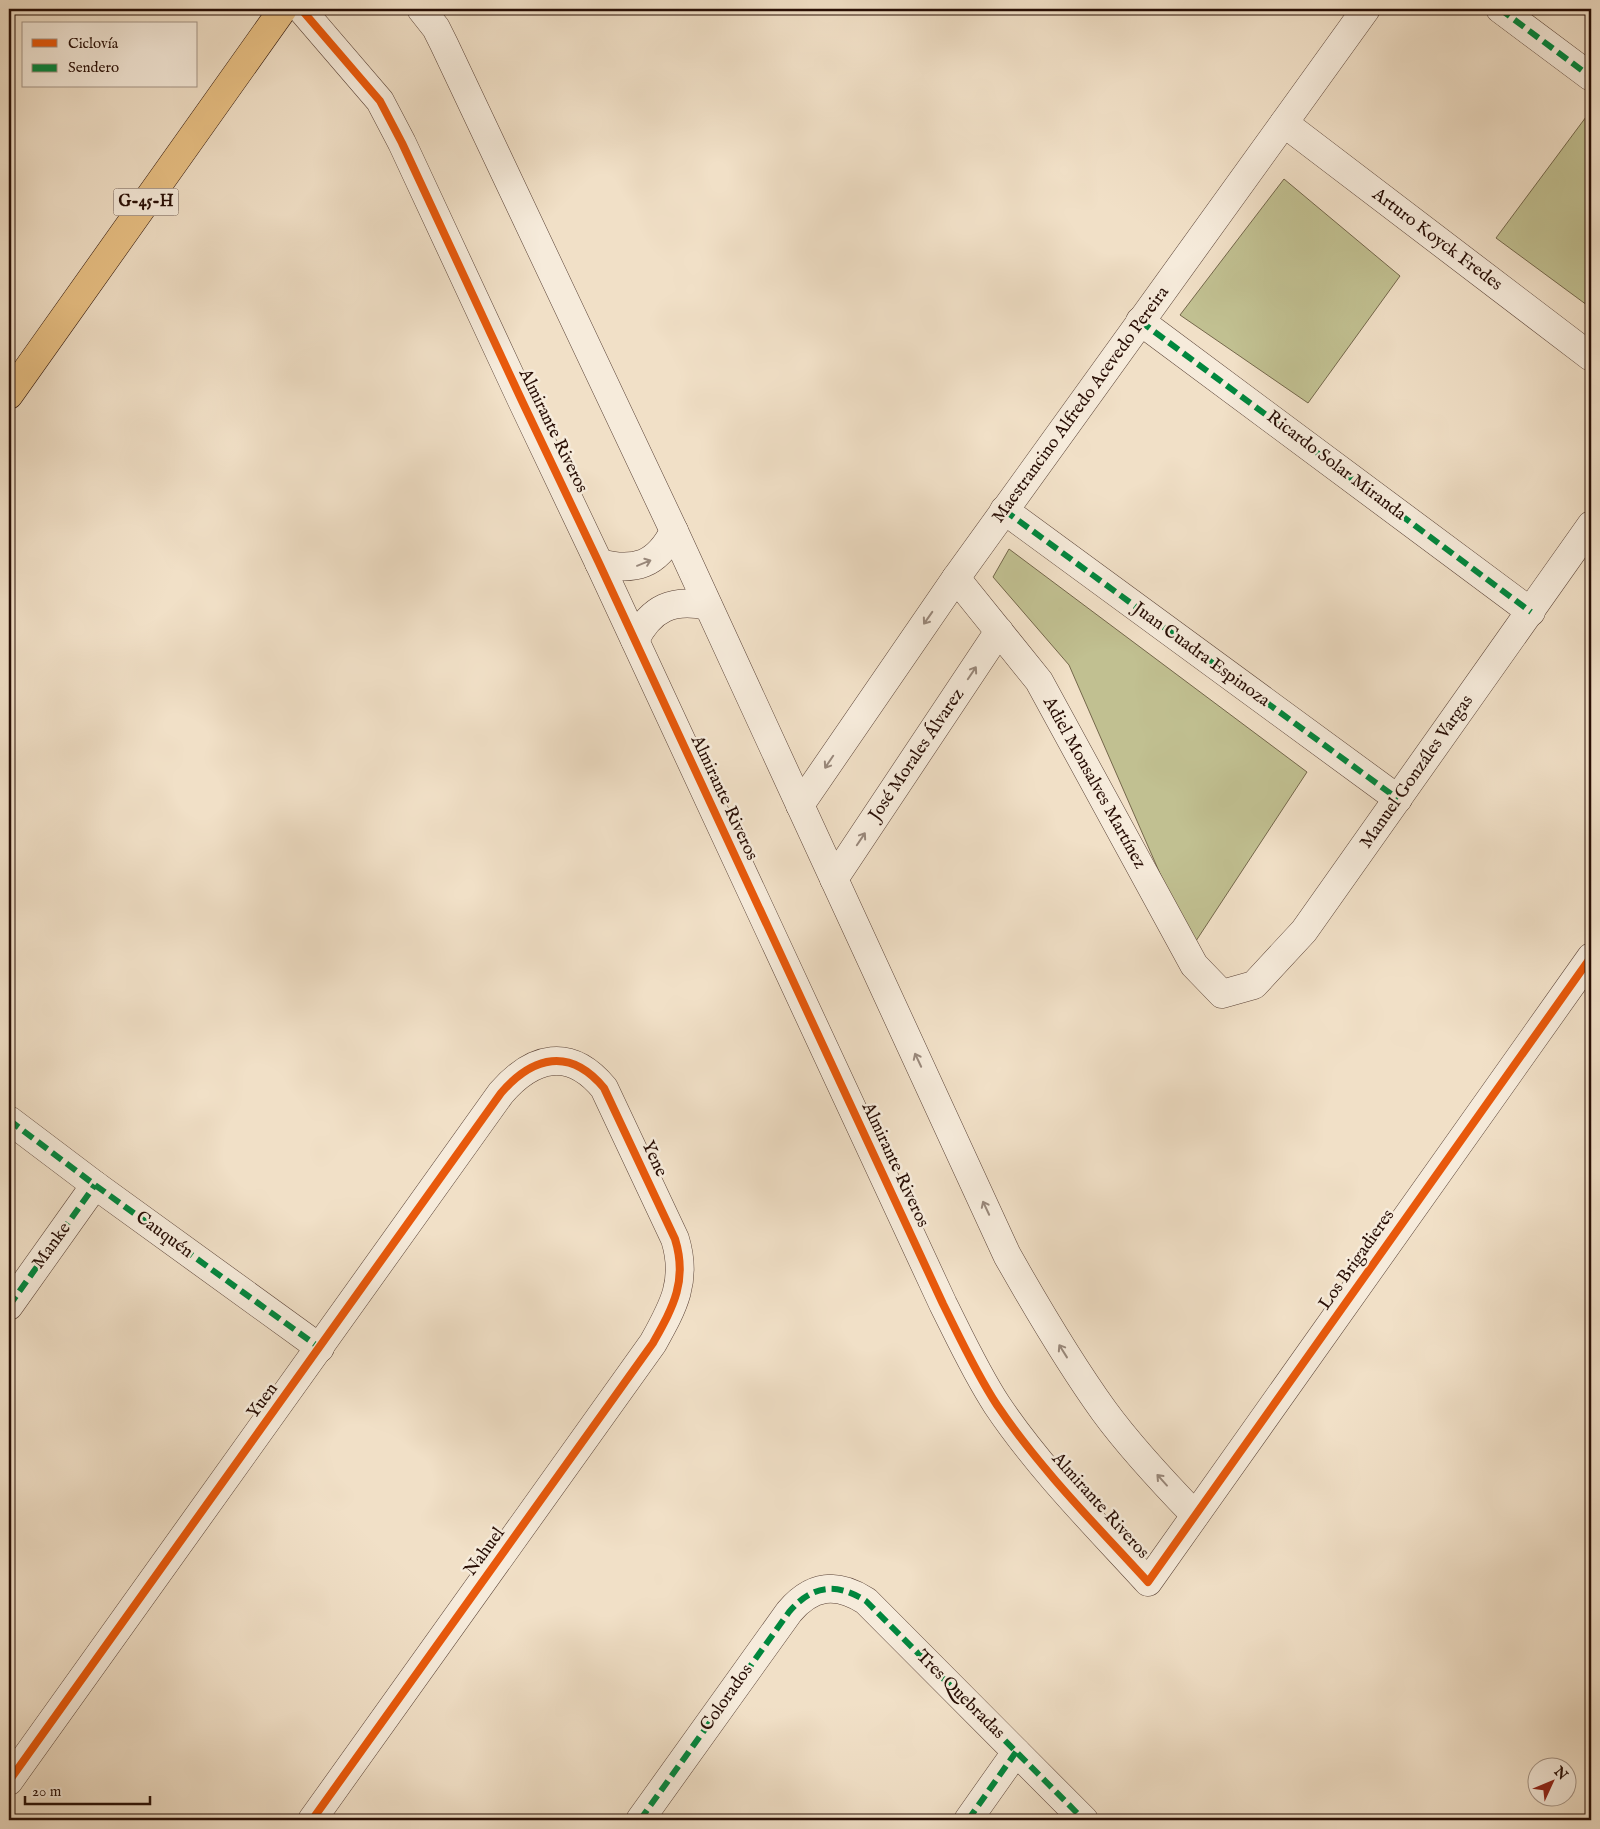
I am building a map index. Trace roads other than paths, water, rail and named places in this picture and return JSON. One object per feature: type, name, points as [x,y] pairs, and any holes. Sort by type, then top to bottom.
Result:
[{"type":"main road","name":"G-45-H","points":[[9,395],[283,9]]},
{"type":"street","name":"Almirante Riveros","points":[[301,9],[380,102],[402,143],[968,1356],[997,1405],[1030,1449],[1148,1582]]},
{"type":"street","points":[[421,9],[436,28],[444,44],[674,531],[1007,1254],[1070,1362],[1105,1412],[1164,1482],[1195,1515]]},
{"type":"street","name":"Maestrancino Alfredo Acevedo Pereira","points":[[800,805],[1004,510],[1366,9]]},
{"type":"street","points":[[1500,9],[1591,77]]},
{"type":"street","name":"Arturo Koyck Fredes","points":[[1284,124],[1591,357]]},
{"type":"street","name":"Ricardo Solar Miranda","points":[[1140,322],[1531,612]]},
{"type":"street","name":"Juan Cuadra Espinoza","points":[[1004,510],[1398,799]]},
{"type":"street","name":"Manuel Gonzáles Vargas","points":[[1222,994],[1254,985],[1304,932],[1591,525]]},
{"type":"street","points":[[599,562],[628,568],[643,564],[656,557],[667,545],[674,531]]},
{"type":"street","name":"Adiel Monsalves Martínez","points":[[956,578],[1040,681],[1194,965],[1222,994]]},
{"type":"street","points":[[634,640],[642,626],[653,614],[667,606],[680,603],[694,603],[708,606]]},
{"type":"street","name":"José Morales Álvarez","points":[[834,879],[999,631]]},
{"type":"street","name":"Los Brigadieres","points":[[1148,1582],[1591,956]]},
{"type":"street","name":"Yene","points":[[558,1061],[569,1062],[593,1075],[604,1088],[675,1239],[680,1255],[681,1271],[676,1296]]},
{"type":"street","name":"Yuen","points":[[9,1781],[501,1093],[514,1078],[529,1068],[558,1061]]},
{"type":"street","name":"Cauquén","points":[[9,1120],[320,1348]]},
{"type":"street","name":"Manke","points":[[9,1306],[96,1185]]},
{"type":"street","name":"Nahuel","points":[[312,1820],[653,1343],[670,1312],[676,1296]]},
{"type":"street","name":"Tres Quebradas","points":[[826,1589],[840,1589],[854,1593],[866,1601],[1084,1820]]},
{"type":"street","name":"Colorados","points":[[640,1820],[789,1612],[799,1600],[811,1593],[826,1589]]},
{"type":"street","points":[[968,1820],[1016,1752]]}]
